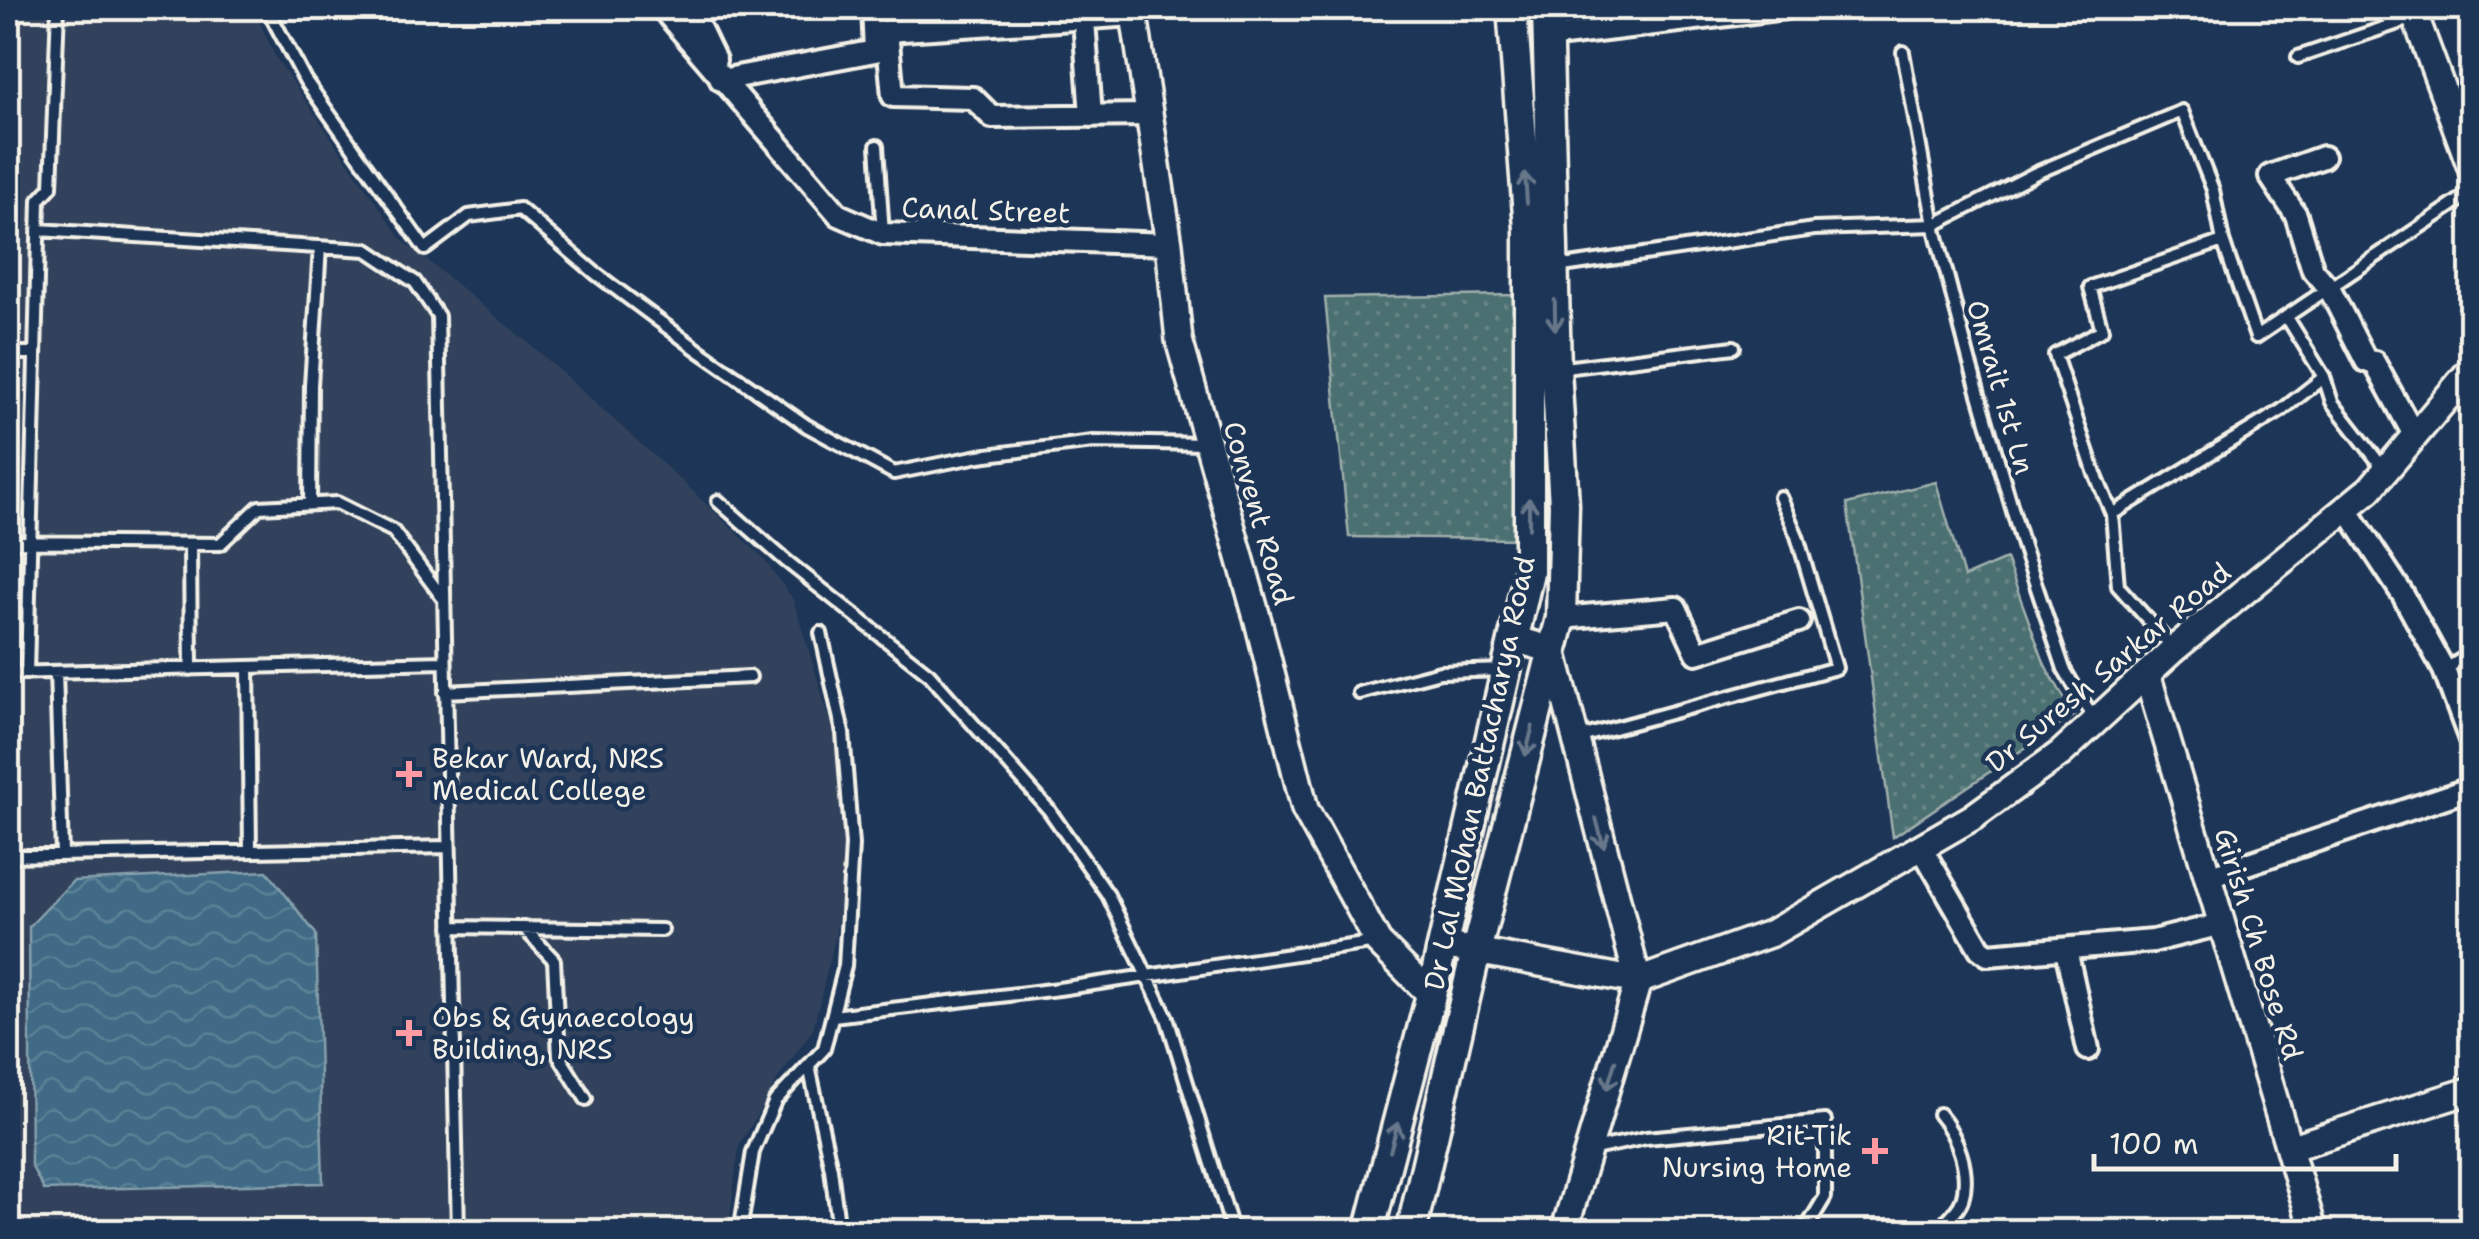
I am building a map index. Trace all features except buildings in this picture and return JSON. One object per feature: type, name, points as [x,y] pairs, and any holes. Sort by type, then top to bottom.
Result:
[{"type":"main road","name":"Dr Lal Mohan Battacharya Road","points":[[1369,1232],[1431,995],[1530,572],[1529,229],[1512,8]]},
{"type":"main road","name":"Dr Lal Mohan Battacharya Road","points":[[1410,1232],[1476,951],[1561,618],[1564,504],[1556,368],[1547,8]]},
{"type":"street","name":"Canal Street","points":[[662,8],[839,214],[883,234],[1169,244]]},
{"type":"street","points":[[690,8],[723,79],[876,50],[873,8]]},
{"type":"street","points":[[1548,37],[1786,8]]},
{"type":"street","name":"Convent Road","points":[[1134,12],[1169,244],[1179,340],[1305,809],[1378,942],[1431,995]]},
{"type":"street","points":[[1134,12],[1084,20],[887,31],[893,96],[973,98],[992,116],[1148,115]]},
{"type":"street","points":[[2414,12],[2472,170]]},
{"type":"street","points":[[1084,20],[1090,116]]},
{"type":"street","points":[[2323,157],[2270,176],[2296,215],[2313,270],[2330,290],[2366,361],[2374,362],[2414,435]]},
{"type":"street","name":"Dr Suresh Sarkar Road","points":[[1638,981],[1772,933],[1988,806],[2061,753],[2174,648],[2370,489],[2472,368]]},
{"type":"street","points":[[2346,508],[2403,595],[2444,670],[2472,745]]},
{"type":"street","points":[[1561,618],[1676,608],[1697,653],[1799,621]]},
{"type":"street","points":[[1514,639],[1552,650],[1638,981],[1564,1232]]},
{"type":"street","name":"Girish Ch Bose Rd","points":[[2147,674],[2314,1232]]},
{"type":"street","points":[[2208,877],[2472,788]]},
{"type":"street","points":[[1922,847],[1980,950],[1988,955],[2153,942],[2222,924]]},
{"type":"street","points":[[1443,945],[1638,981]]},
{"type":"street","points":[[2066,950],[2088,1049]]},
{"type":"street","points":[[2289,1148],[2472,1090]]},
{"type":"lane","points":[[27,673],[39,200],[51,187],[58,8]]},
{"type":"lane","points":[[267,8],[305,80],[425,249],[469,216],[520,210],[595,273],[714,361],[807,426],[894,473],[979,456],[1093,442],[1208,444]]},
{"type":"lane","points":[[2298,56],[2414,12]]},
{"type":"lane","name":"Omrait 1st Ln","points":[[1903,52],[1934,225],[2023,546],[2064,669],[2095,722]]},
{"type":"lane","points":[[1555,267],[1814,229],[1934,225],[2036,173],[2182,111],[2213,190],[2223,240],[2256,337],[2472,192]]},
{"type":"lane","points":[[877,146],[883,234]]},
{"type":"lane","points":[[38,230],[366,250],[415,282],[438,316],[458,1232]]},
{"type":"lane","points":[[2174,648],[2118,586],[2112,514],[2055,355],[2102,330],[2090,287],[2223,240]]},
{"type":"lane","points":[[310,504],[311,385],[320,248]]},
{"type":"lane","points":[[2288,319],[2324,377],[2332,402],[2384,470]]},
{"type":"lane","points":[[1556,368],[1734,347]]},
{"type":"lane","points":[[8,352],[35,354]]},
{"type":"lane","points":[[2112,514],[2282,410],[2324,377]]},
{"type":"lane","points":[[1575,739],[1836,668],[1797,536],[1780,496]]},
{"type":"lane","points":[[718,501],[785,560],[929,674],[1049,810],[1108,895],[1167,1018],[1233,1232]]},
{"type":"lane","points":[[8,542],[220,544],[260,507],[337,503],[393,532],[444,600]]},
{"type":"lane","points":[[190,544],[191,668]]},
{"type":"lane","points":[[740,1232],[752,1152],[775,1101],[824,1050],[845,966],[852,845],[843,733],[820,633]]},
{"type":"lane","points":[[2444,670],[2472,653]]},
{"type":"lane","points":[[8,673],[444,662]]},
{"type":"lane","points":[[248,667],[250,851]]},
{"type":"lane","points":[[1359,693],[1440,672],[1507,670]]},
{"type":"lane","points":[[56,672],[62,854]]},
{"type":"lane","points":[[445,692],[750,677]]},
{"type":"lane","points":[[8,856],[449,848]]},
{"type":"lane","points":[[451,926],[662,930]]},
{"type":"lane","points":[[524,928],[554,960],[559,1056],[586,1099]]},
{"type":"lane","points":[[833,1016],[1146,977],[1378,942]]},
{"type":"lane","points":[[809,1066],[831,1169],[839,1232]]},
{"type":"lane","points":[[1935,1232],[1963,1197],[1962,1162],[1954,1132],[1939,1114]]},
{"type":"lane","points":[[1588,1150],[1646,1138],[1824,1121],[1825,1197],[1804,1232]]},
{"type":"shaded area","points":[[15,8],[253,8],[276,58],[402,240],[530,344],[683,482],[763,558],[793,599],[837,743],[846,856],[835,938],[813,1029],[779,1077],[739,1146],[728,1231],[8,1231],[8,23]]},
{"type":"green space","points":[[1514,295],[1523,539],[1349,537],[1325,298]]},
{"type":"green space","points":[[1936,482],[1964,577],[2006,559],[2045,665],[2074,715],[1893,837],[1847,504]]},
{"type":"water","points":[[267,871],[316,934],[323,1183],[44,1190],[31,1165],[29,927],[73,881]]},
{"type":"place","name":"Bekar Ward, NRS Medical College","points":[[409,774]]},
{"type":"place","name":"Obs & Gynaecology Building, NRS","points":[[409,1033]]},
{"type":"place","name":"Rit-Tik Nursing Home","points":[[1875,1151]]}]
